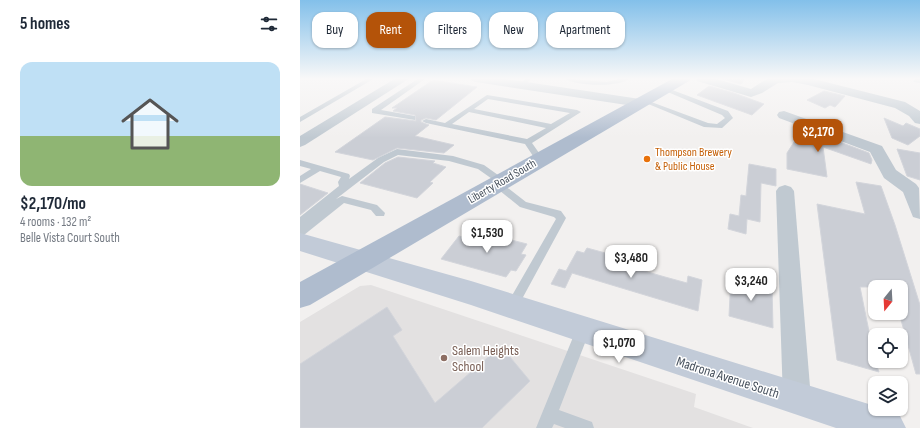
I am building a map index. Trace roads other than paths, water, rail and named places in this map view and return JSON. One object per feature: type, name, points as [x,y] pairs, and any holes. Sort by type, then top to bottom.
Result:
[{"type":"main road","name":"Liberty Road South","points":[[300,296],[649,98]]},
{"type":"main road","name":"Madrona Avenue South","points":[[300,242],[512,306],[878,426]]},
{"type":"street","points":[[300,135],[362,98]]},
{"type":"street","points":[[300,142],[372,98]]},
{"type":"street","points":[[620,98],[642,102]]},
{"type":"street","points":[[873,98],[900,105],[911,110],[920,120]]},
{"type":"street","points":[[784,115],[876,149],[881,154],[889,173],[898,181],[910,188],[920,212]]},
{"type":"street","points":[[785,191],[797,399]]},
{"type":"lane","points":[[300,120],[338,98]]},
{"type":"lane","points":[[394,98],[375,111],[412,118]]},
{"type":"lane","points":[[446,125],[487,98]]},
{"type":"lane","points":[[426,121],[528,142],[577,112],[494,98]]},
{"type":"lane","points":[[642,102],[706,125],[719,126],[729,118],[725,113],[687,98]]},
{"type":"lane","points":[[468,110],[553,127]]},
{"type":"lane","points":[[528,142],[540,160]]},
{"type":"lane","points":[[300,223],[380,160],[397,152],[450,158],[481,167],[523,205],[557,214],[561,218],[512,306]]},
{"type":"lane","points":[[300,163],[346,176],[343,182],[344,187]]},
{"type":"lane","points":[[300,180],[319,168]]},
{"type":"lane","points":[[300,232],[342,199],[374,208],[380,213]]},
{"type":"lane","points":[[582,330],[546,421],[586,428]]},
{"type":"place","name":"Thompson Brewery & Public House","points":[[647,159]]},
{"type":"place","name":"Salem Heights School","points":[[444,358]]}]
